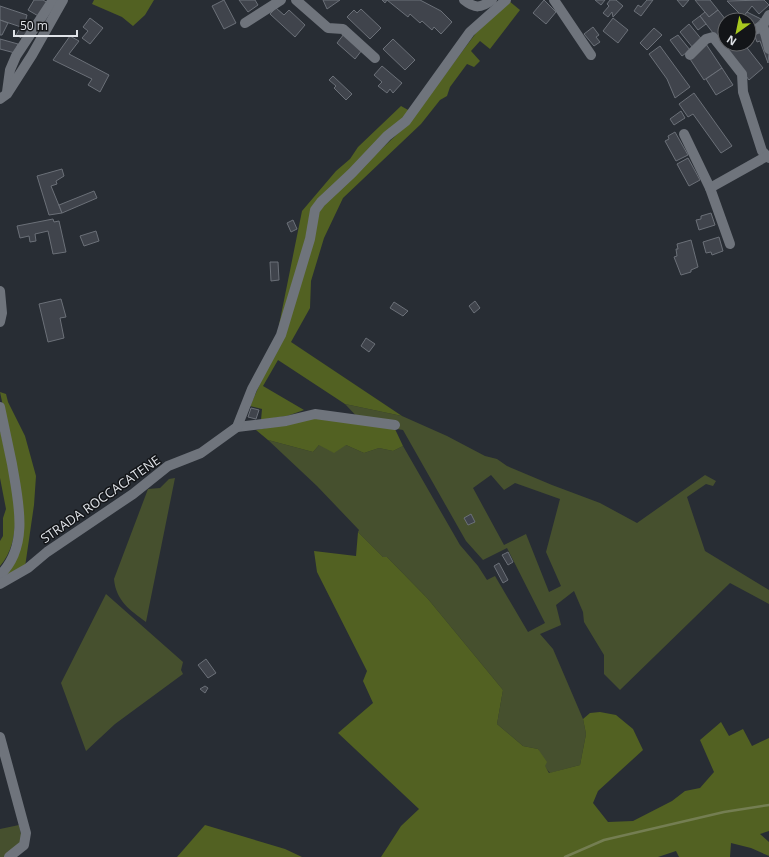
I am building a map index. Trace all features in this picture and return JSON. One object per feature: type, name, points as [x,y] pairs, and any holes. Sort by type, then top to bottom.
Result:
[{"type":"street","points":[[3,96],[10,70],[16,56],[52,0]]},
{"type":"street","points":[[3,96],[63,0]]},
{"type":"street","points":[[245,23],[280,0]]},
{"type":"street","points":[[296,0],[328,28],[343,29],[375,58]]},
{"type":"street","points":[[464,0],[475,7],[482,7],[492,0]]},
{"type":"street","points":[[237,427],[252,389],[281,335],[310,239],[316,210],[321,202],[352,173],[387,136],[406,121],[470,32],[506,0]]},
{"type":"street","points":[[554,0],[590,55]]},
{"type":"street","points":[[757,29],[763,25],[769,15]]},
{"type":"street","points":[[763,25],[769,49]]},
{"type":"street","points":[[690,55],[706,39],[713,37],[742,74],[743,92],[762,151],[768,157],[710,188]]},
{"type":"street","points":[[684,134],[710,188],[730,244]]},
{"type":"street","points":[[0,291],[2,312],[0,322]]},
{"type":"street","points":[[0,407],[18,490],[20,518],[15,552],[7,568],[0,575]]},
{"type":"street","name":"STRADA ROCCACATENE","points":[[0,584],[28,568],[47,552],[133,494],[168,466],[201,453],[237,427],[286,421],[315,414],[395,425]]},
{"type":"street","points":[[0,737],[24,824],[26,838],[24,844],[9,857]]},
{"type":"green space","points":[[94,0],[154,0],[145,15],[133,26],[122,17],[92,4]]},
{"type":"green space","points":[[509,1],[520,10],[490,49],[480,41],[471,51],[480,61],[474,67],[467,64],[450,87],[447,96],[440,100],[421,124],[343,198],[324,238],[311,281],[310,308],[291,342],[402,416],[345,404],[278,360],[263,386],[304,410],[287,416],[261,420],[262,409],[250,406],[282,335],[318,212],[339,189],[408,124],[476,33]]},
{"type":"green space","points":[[401,106],[410,111],[320,200],[280,331],[279,325],[302,211],[336,171],[350,159],[358,147]]},
{"type":"green space","points":[[0,392],[6,394],[8,402],[25,436],[36,476],[34,505],[25,567],[0,578],[18,555],[13,454]]},
{"type":"green space","points":[[345,404],[402,416],[447,436],[485,456],[497,459],[507,466],[600,503],[637,523],[705,475],[716,481],[713,486],[706,484],[687,497],[705,551],[769,590],[769,604],[730,583],[620,690],[604,674],[604,655],[584,622],[583,612],[574,591],[556,605],[561,625],[540,634],[553,649],[583,719],[586,734],[580,765],[550,773],[544,766],[538,749],[523,746],[497,724],[503,690],[428,599],[387,557],[383,557],[358,532],[359,530],[317,486],[268,440],[313,452],[319,445],[346,445],[364,453],[379,448],[393,451],[403,446],[460,545],[478,566],[487,580],[495,576],[528,632],[545,623],[507,548],[483,560],[466,541],[403,430],[363,423]],"holes":[[[491,475],[504,490],[515,483],[560,499],[546,552],[561,586],[549,592],[526,534],[504,545],[473,488]]]},
{"type":"green space","points":[[314,418],[395,429],[403,446],[393,451],[379,448],[364,453],[346,445],[334,453],[319,445],[313,452],[268,440],[256,430]]},
{"type":"green space","points":[[0,429],[11,481],[15,518],[14,536],[9,552],[0,566],[0,541],[3,536],[3,518],[6,509],[0,478]]},
{"type":"green space","points":[[175,478],[146,622],[129,609],[121,599],[115,587],[114,579],[148,489],[160,488],[169,479]]},
{"type":"green space","points":[[358,532],[383,557],[387,557],[428,599],[503,690],[497,724],[523,746],[538,749],[547,762],[545,766],[549,773],[580,765],[586,734],[583,719],[590,713],[600,712],[616,715],[633,729],[643,750],[598,791],[593,803],[608,822],[633,821],[672,801],[685,791],[700,788],[714,772],[700,740],[721,722],[729,736],[743,729],[752,746],[769,738],[769,831],[760,834],[769,842],[769,856],[751,848],[731,843],[730,857],[679,857],[676,851],[658,857],[381,857],[401,826],[419,809],[338,733],[373,703],[363,681],[367,671],[317,572],[314,551],[356,556]]},
{"type":"green space","points":[[106,594],[183,662],[181,670],[183,674],[115,724],[86,751],[61,683]]},
{"type":"green space","points":[[19,825],[22,839],[17,847],[5,857],[0,857],[0,829]]},
{"type":"green space","points":[[205,825],[285,849],[302,857],[177,857]]},
{"type":"building","points":[[34,0],[43,0],[48,3],[40,17],[28,10]]},
{"type":"building","points":[[224,0],[236,23],[224,29],[212,6]]},
{"type":"building","points":[[239,0],[255,0],[258,5],[248,12]]},
{"type":"building","points":[[323,0],[340,0],[327,9]]},
{"type":"building","points":[[387,0],[420,0],[441,11],[452,22],[441,34],[434,27],[432,30],[422,21],[420,23],[410,14],[408,17]]},
{"type":"building","points":[[544,0],[556,12],[546,24],[533,13]]},
{"type":"building","points":[[595,0],[605,0],[601,5]]},
{"type":"building","points":[[610,0],[616,0],[623,6],[613,17],[612,12],[608,17],[603,13],[609,6],[607,4]]},
{"type":"building","points":[[647,0],[653,0],[641,16],[634,11],[638,5],[641,7]]},
{"type":"building","points":[[677,0],[689,0],[683,7]]},
{"type":"building","points":[[695,0],[710,0],[718,10],[709,17]]},
{"type":"building","points":[[764,0],[769,5],[759,14],[752,6],[747,12],[738,12],[727,1]]},
{"type":"building","points":[[0,6],[27,15],[25,23],[21,27],[0,20]]},
{"type":"building","points":[[276,8],[284,15],[289,10],[305,25],[295,37],[270,14]]},
{"type":"building","points":[[361,9],[381,28],[370,39],[347,17],[354,10],[357,13]]},
{"type":"building","points":[[718,10],[720,12],[717,12],[717,38],[700,16],[705,12],[709,17]]},
{"type":"building","points":[[700,16],[706,24],[698,30],[692,22]]},
{"type":"building","points":[[757,17],[761,19],[757,24]]},
{"type":"building","points":[[90,18],[103,28],[90,44],[82,38],[88,31],[83,27]]},
{"type":"building","points":[[613,18],[628,30],[618,43],[603,31]]},
{"type":"building","points":[[0,20],[8,23],[2,35],[0,35]]},
{"type":"building","points":[[24,22],[32,27],[25,40],[16,35]]},
{"type":"building","points":[[689,24],[703,41],[693,48],[680,32]]},
{"type":"building","points":[[593,27],[599,35],[596,37],[600,42],[594,46],[584,34]]},
{"type":"building","points":[[654,28],[662,35],[647,50],[640,43]]},
{"type":"building","points":[[757,33],[761,34],[769,53],[768,63],[760,41],[757,42]]},
{"type":"building","points":[[344,34],[362,50],[355,59],[337,43]]},
{"type":"building","points":[[678,35],[690,50],[682,56],[670,40]]},
{"type":"building","points":[[70,36],[79,41],[69,54],[109,75],[100,92],[88,85],[92,79],[53,60]]},
{"type":"building","points":[[0,39],[18,44],[15,53],[0,49]]},
{"type":"building","points":[[393,39],[415,60],[405,70],[383,49]]},
{"type":"building","points":[[706,44],[722,68],[704,80],[690,59]]},
{"type":"building","points":[[660,46],[690,87],[675,98],[667,79],[649,54]]},
{"type":"building","points":[[728,52],[750,52],[763,68],[749,80]]},
{"type":"building","points":[[382,66],[402,83],[393,93],[390,89],[387,93],[378,86],[382,82],[374,75]]},
{"type":"building","points":[[722,68],[733,85],[716,95],[706,79]]},
{"type":"building","points":[[333,76],[352,94],[346,100],[334,88],[336,86],[329,80]]},
{"type":"building","points":[[694,93],[732,146],[721,153],[693,114],[688,117],[679,104]]},
{"type":"building","points":[[681,111],[685,118],[674,125],[670,119]]},
{"type":"building","points":[[675,132],[688,155],[676,161],[665,141],[669,139],[668,136]]},
{"type":"building","points":[[688,158],[700,180],[689,186],[677,164]]},
{"type":"building","points":[[62,169],[64,176],[56,181],[57,184],[51,186],[62,213],[49,215],[37,176]]},
{"type":"building","points":[[94,191],[97,198],[62,213],[59,205]]},
{"type":"building","points":[[711,213],[715,225],[699,230],[696,220],[701,219],[701,216]]},
{"type":"building","points":[[53,219],[54,222],[59,221],[66,252],[53,254],[48,231],[35,234],[36,241],[30,242],[29,236],[20,238],[17,226]]},
{"type":"building","points":[[293,220],[297,229],[291,232],[287,223]]},
{"type":"building","points":[[96,231],[99,241],[84,246],[80,236]]},
{"type":"building","points":[[719,237],[723,251],[712,255],[711,252],[706,253],[703,242]]},
{"type":"building","points":[[691,240],[698,267],[691,270],[691,272],[681,275],[674,257],[677,256],[677,244]]},
{"type":"building","points":[[270,262],[278,262],[279,280],[271,281]]},
{"type":"building","points":[[61,299],[66,317],[60,318],[64,338],[48,342],[39,304]]},
{"type":"building","points":[[475,301],[480,308],[474,313],[469,306]]},
{"type":"building","points":[[394,302],[408,311],[403,316],[390,308]]},
{"type":"building","points":[[366,338],[375,344],[369,352],[361,346]]},
{"type":"building","points":[[251,408],[259,410],[256,419],[248,417]]},
{"type":"building","points":[[471,514],[475,522],[468,525],[464,518]]},
{"type":"building","points":[[508,552],[513,562],[508,565],[502,555]]},
{"type":"building","points":[[499,563],[508,580],[503,583],[494,566]]},
{"type":"building","points":[[206,659],[216,673],[208,678],[198,665]]},
{"type":"building","points":[[205,686],[208,688],[205,693],[200,689]]},
{"type":"waterway","points":[[565,857],[604,840],[724,812],[769,805]]}]
